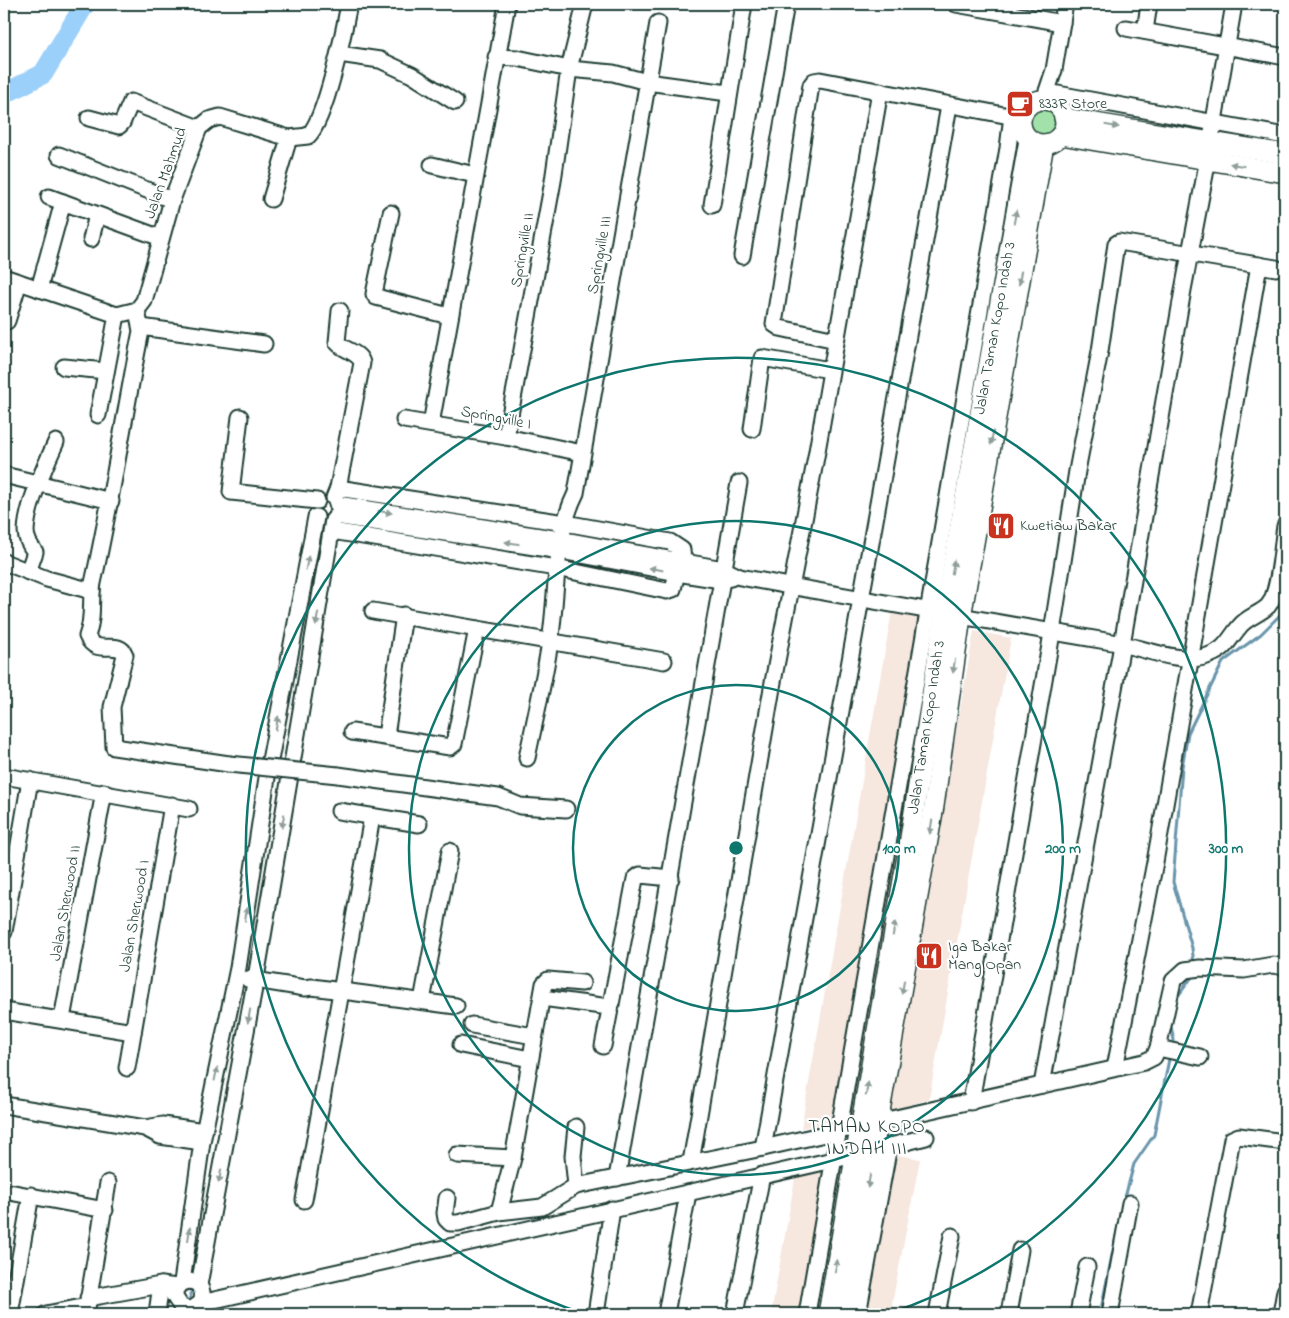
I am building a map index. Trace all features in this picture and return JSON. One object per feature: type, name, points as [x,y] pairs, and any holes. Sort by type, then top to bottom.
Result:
[{"type":"main road","points":[[1016,117],[1031,104],[1046,96],[1057,106],[1062,126],[1054,141],[1036,142]]},
{"type":"main road","name":"Jalan Taman Kopo Indah 3","points":[[1016,117],[1022,129],[1036,142]]},
{"type":"main road","points":[[1062,126],[1210,142],[1285,154]]},
{"type":"main road","name":"Jalan Taman Kopo Indah 3","points":[[828,1314],[908,851],[945,615],[966,448],[1036,142]]},
{"type":"main road","name":"Jalan Taman Kopo Indah 3","points":[[844,1314],[882,1148],[879,1122],[934,806],[945,615],[1036,142]]},
{"type":"main road","points":[[1210,142],[1285,173]]},
{"type":"street","points":[[271,198],[289,138],[304,138],[314,129],[340,54],[349,4]]},
{"type":"street","points":[[431,424],[507,4]]},
{"type":"street","name":"Springville II","points":[[506,437],[552,190],[569,69],[585,4]]},
{"type":"street","points":[[712,205],[728,94],[744,4]]},
{"type":"street","points":[[742,256],[786,4]]},
{"type":"street","points":[[956,4],[986,6],[1062,23]]},
{"type":"street","points":[[1065,4],[1054,70],[1046,96],[1210,142],[1285,136]]},
{"type":"street","points":[[1144,31],[1149,4]]},
{"type":"street","points":[[1042,1085],[1122,644],[1234,4]]},
{"type":"street","name":"Springville III","points":[[527,758],[550,641],[555,598],[571,525],[578,511],[576,493],[582,453],[658,23]]},
{"type":"street","points":[[1126,28],[1285,56]]},
{"type":"street","points":[[340,54],[380,60],[412,75],[455,102]]},
{"type":"street","points":[[496,57],[517,58],[569,69],[613,73],[647,82],[728,94]]},
{"type":"street","points":[[836,340],[780,328],[774,324],[811,85],[814,81],[820,80],[948,106],[1016,117],[1008,148],[966,448]]},
{"type":"street","points":[[691,1162],[791,586],[880,91]]},
{"type":"street","points":[[89,118],[118,126],[122,123],[131,102],[199,128]]},
{"type":"street","points":[[763,1148],[948,106]]},
{"type":"street","name":"Jalan Mahmud","points":[[137,310],[144,301],[172,200],[199,128],[209,120],[220,117],[289,138]]},
{"type":"street","points":[[59,155],[172,200]]},
{"type":"street","points":[[432,165],[475,175]]},
{"type":"street","points":[[39,289],[56,200],[162,238]]},
{"type":"street","points":[[391,213],[374,294],[376,297],[450,316]]},
{"type":"street","points":[[92,239],[97,215]]},
{"type":"street","points":[[971,1102],[1052,632],[1077,471],[1100,351],[1116,244],[1119,242],[1276,268]]},
{"type":"street","points":[[1115,1068],[1155,862],[1259,266]]},
{"type":"street","points":[[4,277],[117,315],[137,310],[141,327],[117,456],[111,501],[92,591],[90,629],[87,636],[90,643],[98,647],[119,648],[125,655],[112,707],[114,747],[230,764],[338,775],[498,797],[520,806],[566,809]]},
{"type":"street","points":[[8,321],[19,282]]},
{"type":"street","points":[[199,1301],[257,976],[286,790],[362,363],[360,356],[342,347],[337,342],[340,311]]},
{"type":"street","points":[[98,415],[117,315]]},
{"type":"street","points":[[141,327],[264,344]]},
{"type":"street","points":[[752,429],[762,358],[830,370]]},
{"type":"street","points":[[64,367],[106,372]]},
{"type":"street","points":[[240,417],[231,492],[317,501],[325,497],[335,510],[561,570],[667,591],[673,588],[680,568],[682,550],[670,542],[571,525],[335,510],[324,521],[316,516]]},
{"type":"street","name":"Springville I","points":[[404,420],[506,437],[582,453]]},
{"type":"street","points":[[28,572],[35,552],[30,547],[26,532],[38,483],[56,442]]},
{"type":"street","points":[[4,475],[111,501]]},
{"type":"street","points":[[617,1178],[739,483]]},
{"type":"street","points":[[177,1298],[203,1137],[237,972],[316,516],[314,508],[317,501]]},
{"type":"street","points":[[335,510],[740,577],[945,615],[1122,644],[1190,659],[1203,657],[1224,647],[1240,625],[1267,608],[1271,602],[1277,580],[1285,526]]},
{"type":"street","points":[[4,562],[28,572],[92,591]]},
{"type":"street","points":[[373,612],[404,615],[664,661]]},
{"type":"street","points":[[386,736],[404,615]]},
{"type":"street","points":[[807,1314],[888,846],[945,615]]},
{"type":"street","points":[[352,732],[450,747],[454,744],[477,628]]},
{"type":"street","points":[[4,776],[104,792],[188,809]]},
{"type":"street","points":[[4,932],[30,780]]},
{"type":"street","points":[[268,787],[286,790]]},
{"type":"street","name":"Jalan Sherwood II","points":[[62,1019],[104,792]]},
{"type":"street","name":"Jalan Sherwood I","points":[[127,1068],[172,806]]},
{"type":"street","points":[[339,810],[419,824]]},
{"type":"street","points":[[304,1200],[372,817]]},
{"type":"street","points":[[888,846],[908,851]]},
{"type":"street","points":[[422,1001],[450,851]]},
{"type":"street","points":[[603,1046],[635,879],[640,875],[671,878]]},
{"type":"street","points":[[1167,1050],[1173,980],[1185,970],[1196,968],[1244,970],[1273,965],[1285,967]]},
{"type":"street","points":[[237,972],[306,981],[312,986],[456,1006]]},
{"type":"street","points":[[499,1212],[513,1158],[534,1036],[546,981],[582,983]]},
{"type":"street","points":[[542,998],[609,1007]]},
{"type":"street","points":[[4,1011],[133,1032]]},
{"type":"street","points":[[472,1025],[534,1036]]},
{"type":"street","points":[[461,1045],[530,1060]]},
{"type":"street","points":[[447,1198],[444,1213],[450,1223],[458,1223],[499,1212],[542,1207],[576,1186],[763,1148],[971,1102],[1144,1062],[1167,1050],[1200,1057]]},
{"type":"street","points":[[4,1105],[145,1128],[160,1136],[203,1137]]},
{"type":"street","points":[[576,1127],[573,1156],[576,1186]]},
{"type":"street","points":[[1199,1314],[1232,1139],[1239,1136],[1285,1142]]},
{"type":"street","points":[[161,1285],[187,1309],[199,1301],[230,1296],[543,1224],[688,1193],[926,1137]]},
{"type":"street","points":[[858,1314],[882,1148]]},
{"type":"street","points":[[457,1155],[513,1158]]},
{"type":"street","points":[[734,1314],[762,1176]]},
{"type":"street","points":[[87,1306],[105,1210],[108,1183]]},
{"type":"street","points":[[4,1191],[105,1210]]},
{"type":"street","points":[[666,1314],[688,1193]]},
{"type":"street","points":[[10,1314],[31,1196]]},
{"type":"street","points":[[1110,1314],[1130,1203]]},
{"type":"street","points":[[542,1207],[543,1224]]},
{"type":"street","points":[[596,1314],[612,1209]]},
{"type":"street","points":[[937,1314],[952,1236]]},
{"type":"street","points":[[1009,1314],[1020,1250]]},
{"type":"street","points":[[1078,1314],[1087,1268]]},
{"type":"street","points":[[155,1313],[177,1298],[192,1280],[199,1301]]},
{"type":"street","points":[[46,1314],[87,1306],[161,1285]]},
{"type":"street","points":[[155,1313],[161,1285]]},
{"type":"street","points":[[1281,1314],[1285,1291]]},
{"type":"shaded area","points":[[892,611],[940,620],[853,1118],[801,1128]]},
{"type":"shaded area","points":[[974,631],[1011,638],[929,1099],[889,1111]]},
{"type":"shaded area","points":[[881,1152],[920,1159],[890,1314],[851,1314]]},
{"type":"shaded area","points":[[839,1167],[814,1314],[771,1314],[796,1173]]},
{"type":"green space","points":[[1045,107],[1057,111],[1061,123],[1057,135],[1045,139],[1033,135],[1029,123],[1033,111]]},
{"type":"waterway","points":[[4,94],[43,74],[85,4]]},
{"type":"waterway","points":[[1194,964],[1192,948],[1173,882],[1182,767],[1188,733],[1223,662],[1261,634],[1285,610]]},
{"type":"waterway","points":[[1175,1000],[1194,974]]},
{"type":"waterway","points":[[236,1045],[247,984]]},
{"type":"waterway","points":[[1170,1022],[1174,1040],[1173,1046]]},
{"type":"waterway","points":[[1124,1201],[1134,1164],[1154,1135],[1170,1054]]},
{"type":"waterway","points":[[1100,1314],[1117,1231]]},
{"type":"waterway","points":[[190,1298],[192,1287]]},
{"type":"place","name":"833R Store","points":[[1020,104]]},
{"type":"place","name":"Kwetiaw Bakar","points":[[1001,526]]},
{"type":"place","name":"Iga Bakar Mang Opan","points":[[929,956]]},
{"type":"district","name":"TAMAN KOPO INDAH III","points":[[867,1138]]}]
